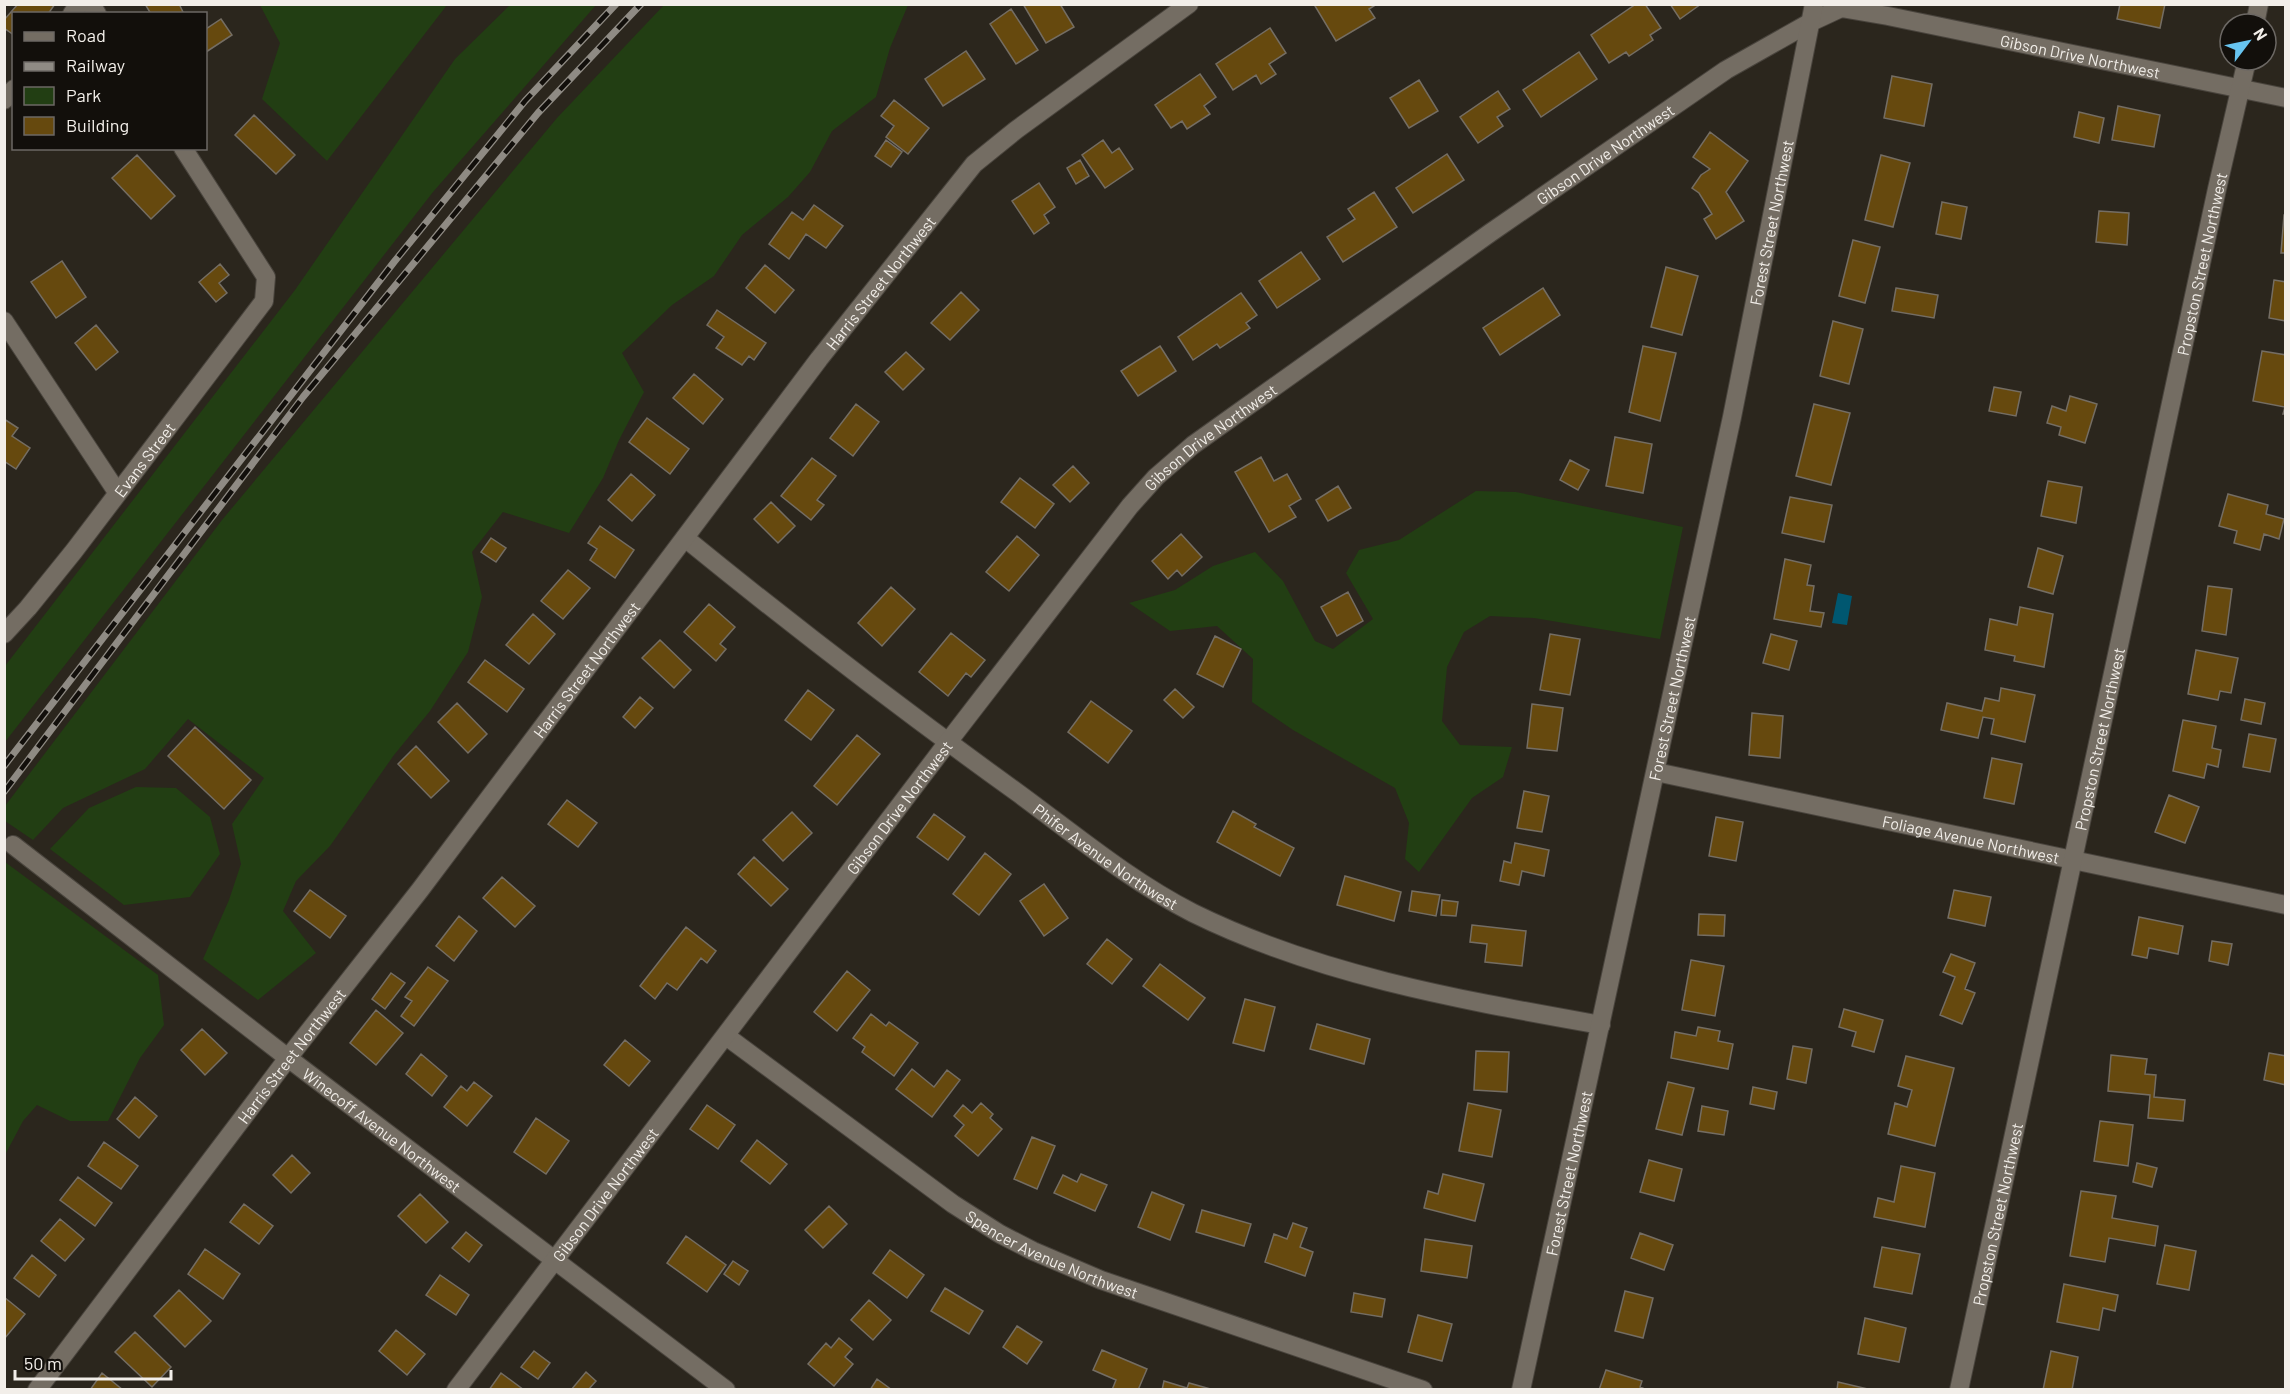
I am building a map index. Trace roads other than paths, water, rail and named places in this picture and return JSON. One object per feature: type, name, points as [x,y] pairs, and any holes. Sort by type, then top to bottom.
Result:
[{"type":"street","name":"Harris Street Northwest","points":[[37,1389],[288,1058],[420,890],[819,358],[974,164],[1016,130],[1189,4]]},
{"type":"street","name":"Gibson Drive Northwest","points":[[456,1389],[1130,506],[1156,477],[1193,446],[1490,233],[1813,13],[1841,8],[2286,98]]},
{"type":"street","name":"Forest Street Northwest","points":[[1521,1389],[1732,417],[1813,13]]},
{"type":"street","name":"Propston Street Northwest","points":[[1959,1389],[2244,72]]},
{"type":"street","name":"Evans Street","points":[[4,634],[68,559],[264,301],[266,277],[184,150]]},
{"type":"street","points":[[4,321],[117,492]]},
{"type":"street","name":"Phifer Avenue Northwest","points":[[685,538],[892,702],[1130,874],[1192,912],[1259,942],[1365,977],[1516,1010],[1601,1025]]},
{"type":"street","name":"Foliage Avenue Northwest","points":[[1656,772],[2286,905]]},
{"type":"street","name":"Winecoff Avenue Northwest","points":[[13,845],[288,1058],[726,1389]]},
{"type":"street","name":"Spencer Avenue Northwest","points":[[726,1036],[953,1204],[1000,1234],[1033,1251],[1101,1280],[1423,1389]]},
{"type":"water","points":[[1838,593],[1852,596],[1847,625],[1832,623]]},
{"type":"railway","points":[[4,766],[394,262],[525,101],[616,4]]},
{"type":"railway","points":[[4,792],[303,397],[538,113],[641,4]]}]
